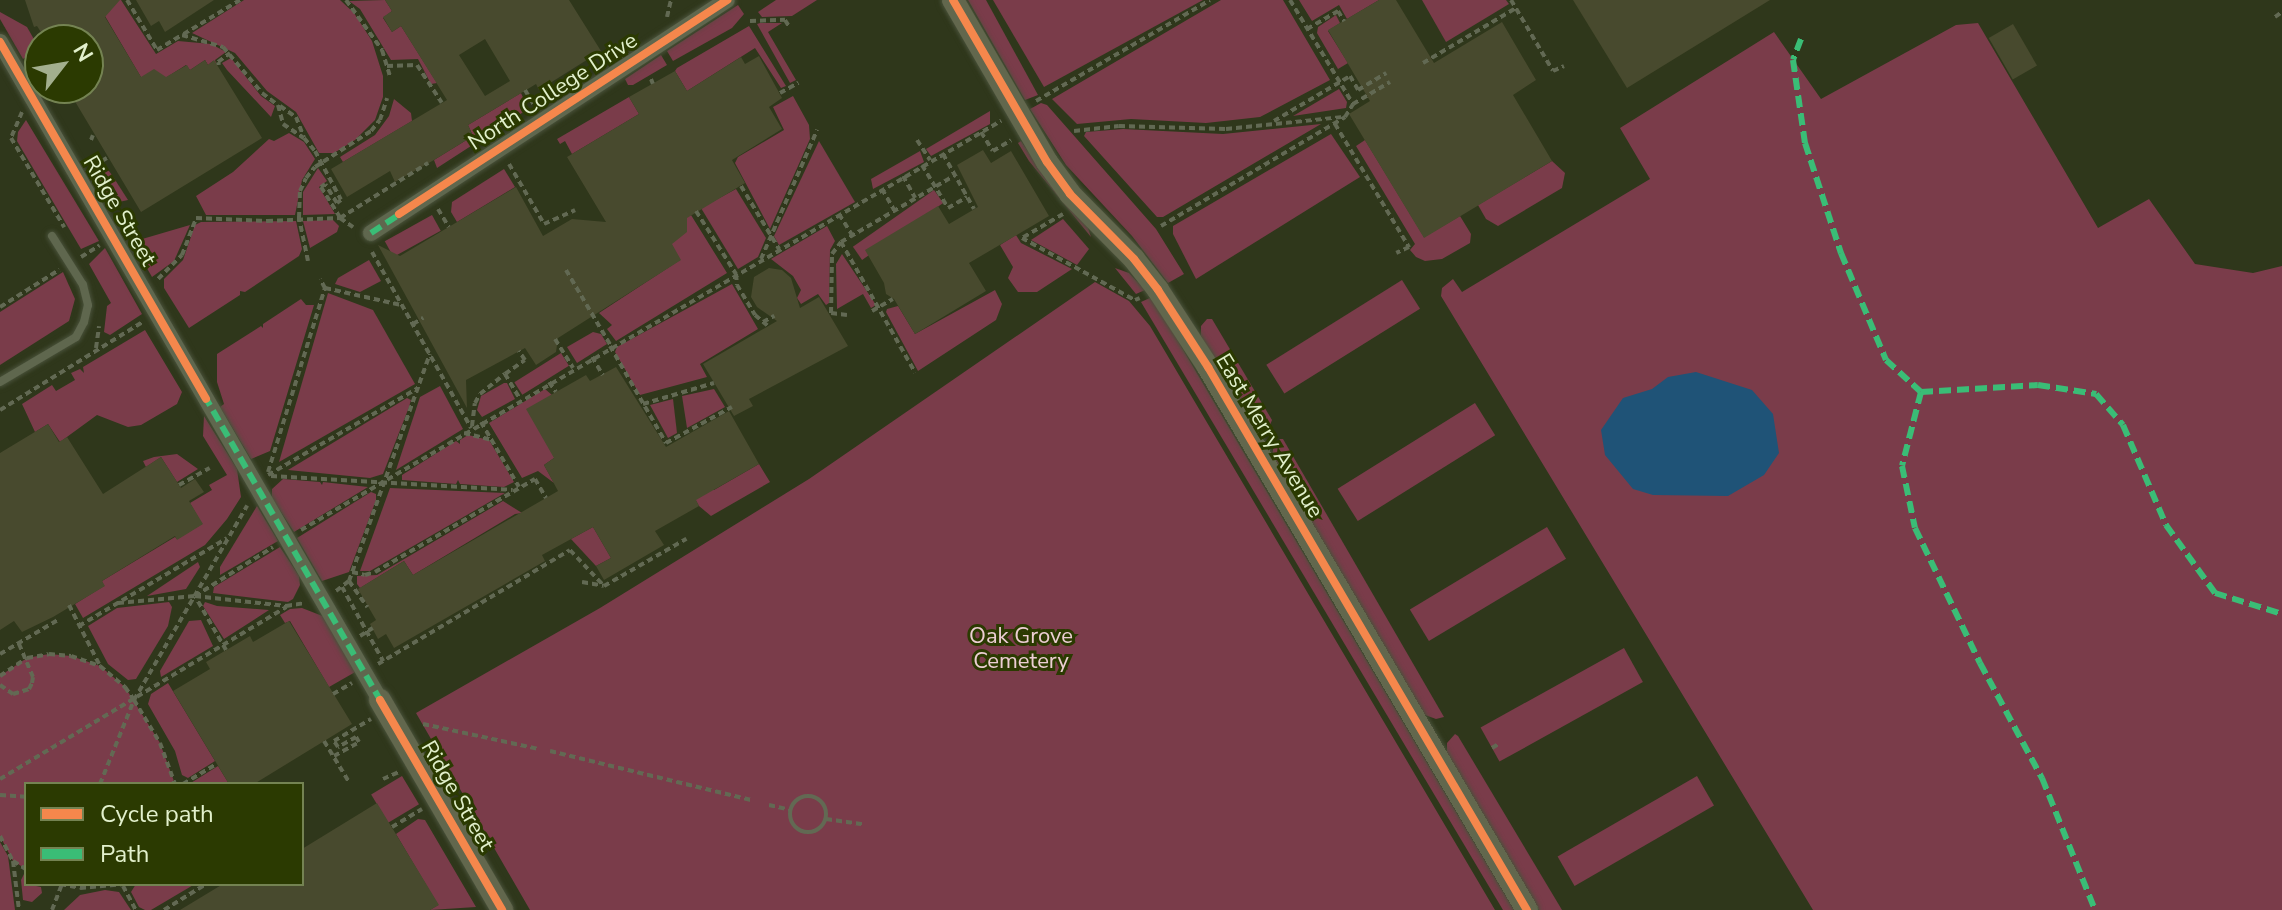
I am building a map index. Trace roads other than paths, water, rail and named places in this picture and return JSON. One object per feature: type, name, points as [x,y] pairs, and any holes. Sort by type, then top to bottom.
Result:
[{"type":"street","points":[[693,0],[702,16]]},
{"type":"street","name":"North College Drive","points":[[371,233],[727,0]]},
{"type":"street","name":"East Merry Avenue","points":[[953,0],[1047,162],[1070,194],[1134,259],[1200,355],[1527,910]]},
{"type":"street","name":"Ridge Street","points":[[0,42],[206,399],[262,482],[287,538],[366,675],[376,709],[502,910]]},
{"type":"lane","points":[[0,382],[76,337],[84,322],[88,305],[83,285],[52,236]]},
{"type":"water","points":[[1696,372],[1752,390],[1773,414],[1779,453],[1764,475],[1728,496],[1653,495],[1633,489],[1605,455],[1601,430],[1623,398],[1652,389],[1668,377]]},
{"type":"park label","name":"Oak Grove Cemetery","points":[[1021,648]]}]
